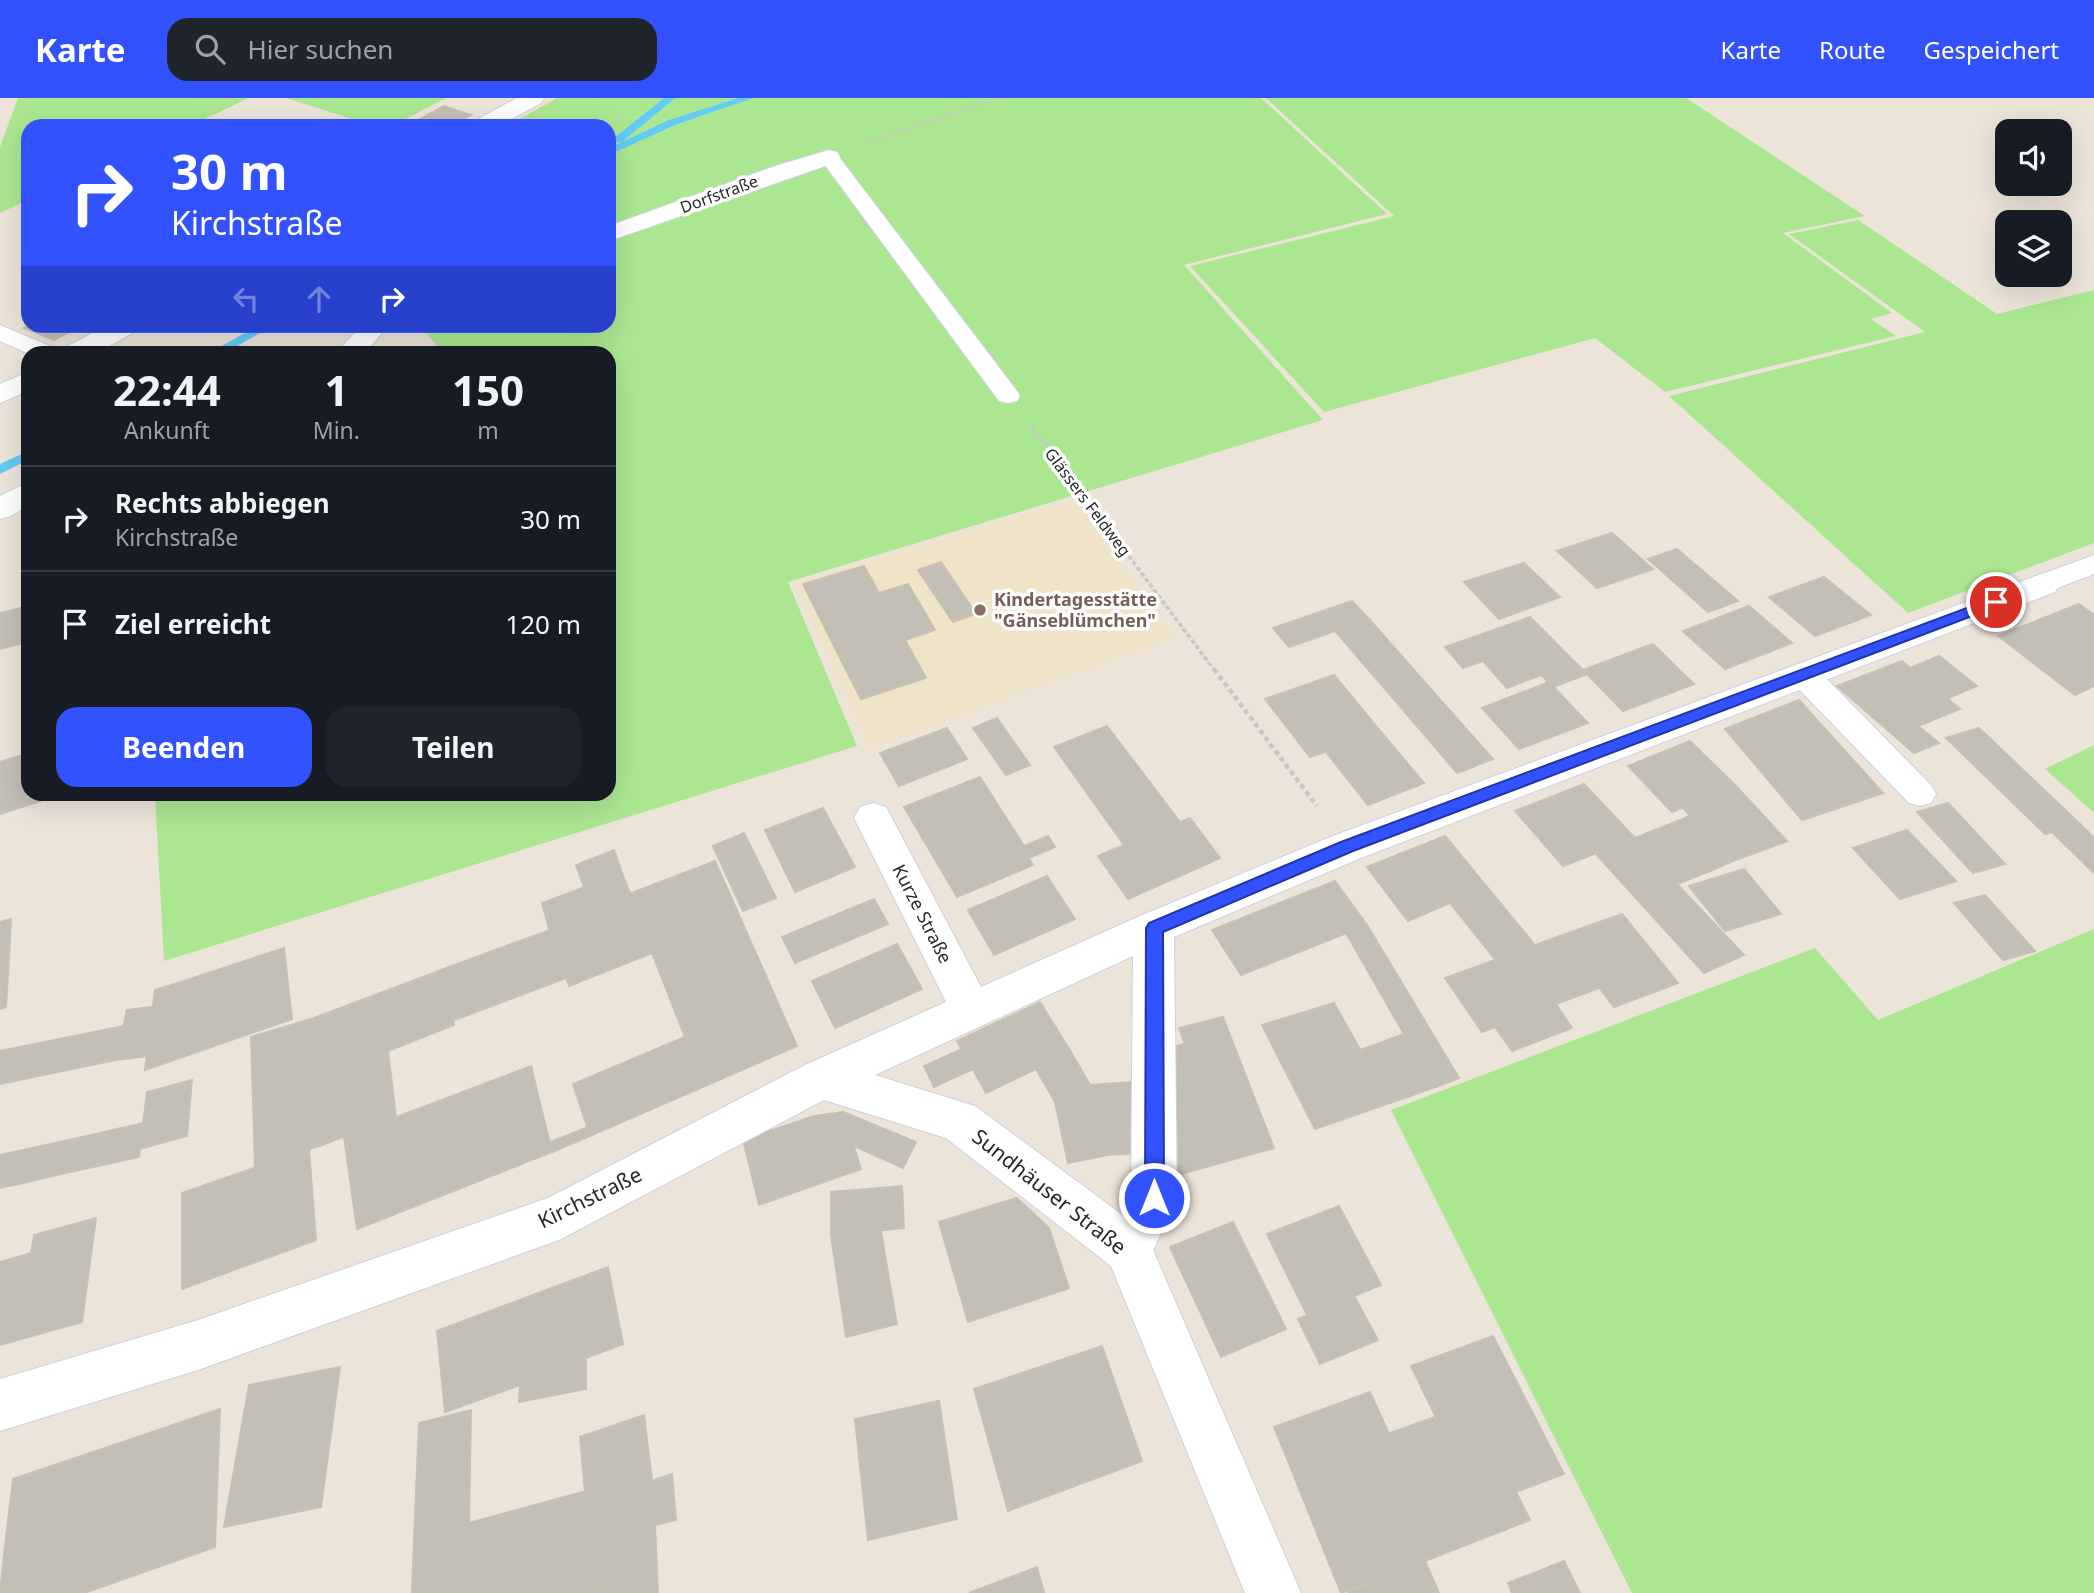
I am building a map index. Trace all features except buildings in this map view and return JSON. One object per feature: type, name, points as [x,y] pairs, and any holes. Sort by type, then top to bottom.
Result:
[{"type":"street","points":[[496,119],[533,98]]},
{"type":"street","name":"Dorfstraße","points":[[616,231],[829,157]]},
{"type":"street","points":[[89,346],[112,333]]},
{"type":"street","points":[[0,396],[21,384]]},
{"type":"street","points":[[0,509],[21,496]]},
{"type":"street","name":"Kirchstraße","points":[[0,1405],[198,1345],[559,1217],[821,1079],[1154,928],[1347,847],[2044,584]]},
{"type":"street","name":"Kurze Straße","points":[[873,818],[972,1011]]},
{"type":"street","points":[[1128,1249],[1154,1198],[1154,928]]},
{"type":"street","name":"Sundhäuser Straße","points":[[821,1079],[959,1121],[1128,1249],[1273,1593]]},
{"type":"lane","points":[[829,157],[1008,396]]},
{"type":"lane","points":[[0,332],[31,346]]},
{"type":"lane","points":[[2044,584],[2094,565]]},
{"type":"lane","points":[[1803,674],[1920,794]]},
{"type":"path","points":[[829,157],[997,98]]},
{"type":"path","name":"Glässers Feldweg","points":[[1008,396],[1347,847]]},
{"type":"shaded area","name":"Kindertagesstätte \"Gänseblümchen\"","points":[[1074,500],[1173,637],[870,748],[795,583]]},
{"type":"green space","points":[[18,98],[249,98],[205,119],[21,119],[21,203],[0,213],[0,147]]},
{"type":"green space","points":[[286,98],[446,98],[406,119],[352,119]]},
{"type":"green space","points":[[557,98],[1261,98],[1387,214],[1184,265],[1323,420],[788,582],[857,746],[164,961],[155,801],[616,801],[616,346],[437,346],[426,333],[616,333],[616,119],[520,119]]},
{"type":"green space","points":[[1266,98],[1686,98],[1865,216],[1783,233],[1892,313],[1871,319],[1896,336],[1665,392],[1595,338],[1324,412],[1190,266],[1394,216]]},
{"type":"green space","points":[[1858,220],[1997,314],[2094,290],[2094,543],[1908,613],[1669,396],[1925,332],[1789,234]]},
{"type":"green space","points":[[2094,745],[2094,813],[2045,769]]},
{"type":"green space","points":[[2094,929],[2094,1593],[1632,1593],[1391,1110],[1815,948],[1878,1020]]},
{"type":"waterway","points":[[618,140],[670,98]]},
{"type":"waterway","points":[[616,149],[673,122],[748,98]]},
{"type":"waterway","points":[[228,346],[253,333]]},
{"type":"waterway","points":[[0,470],[21,459]]},
{"type":"place","name":"Kindertagesstätte \"Gänseblümchen\"","points":[[980,610]]},
{"type":"route","points":[[1154,1198],[1154,928],[1347,847],[1996,602]]}]
